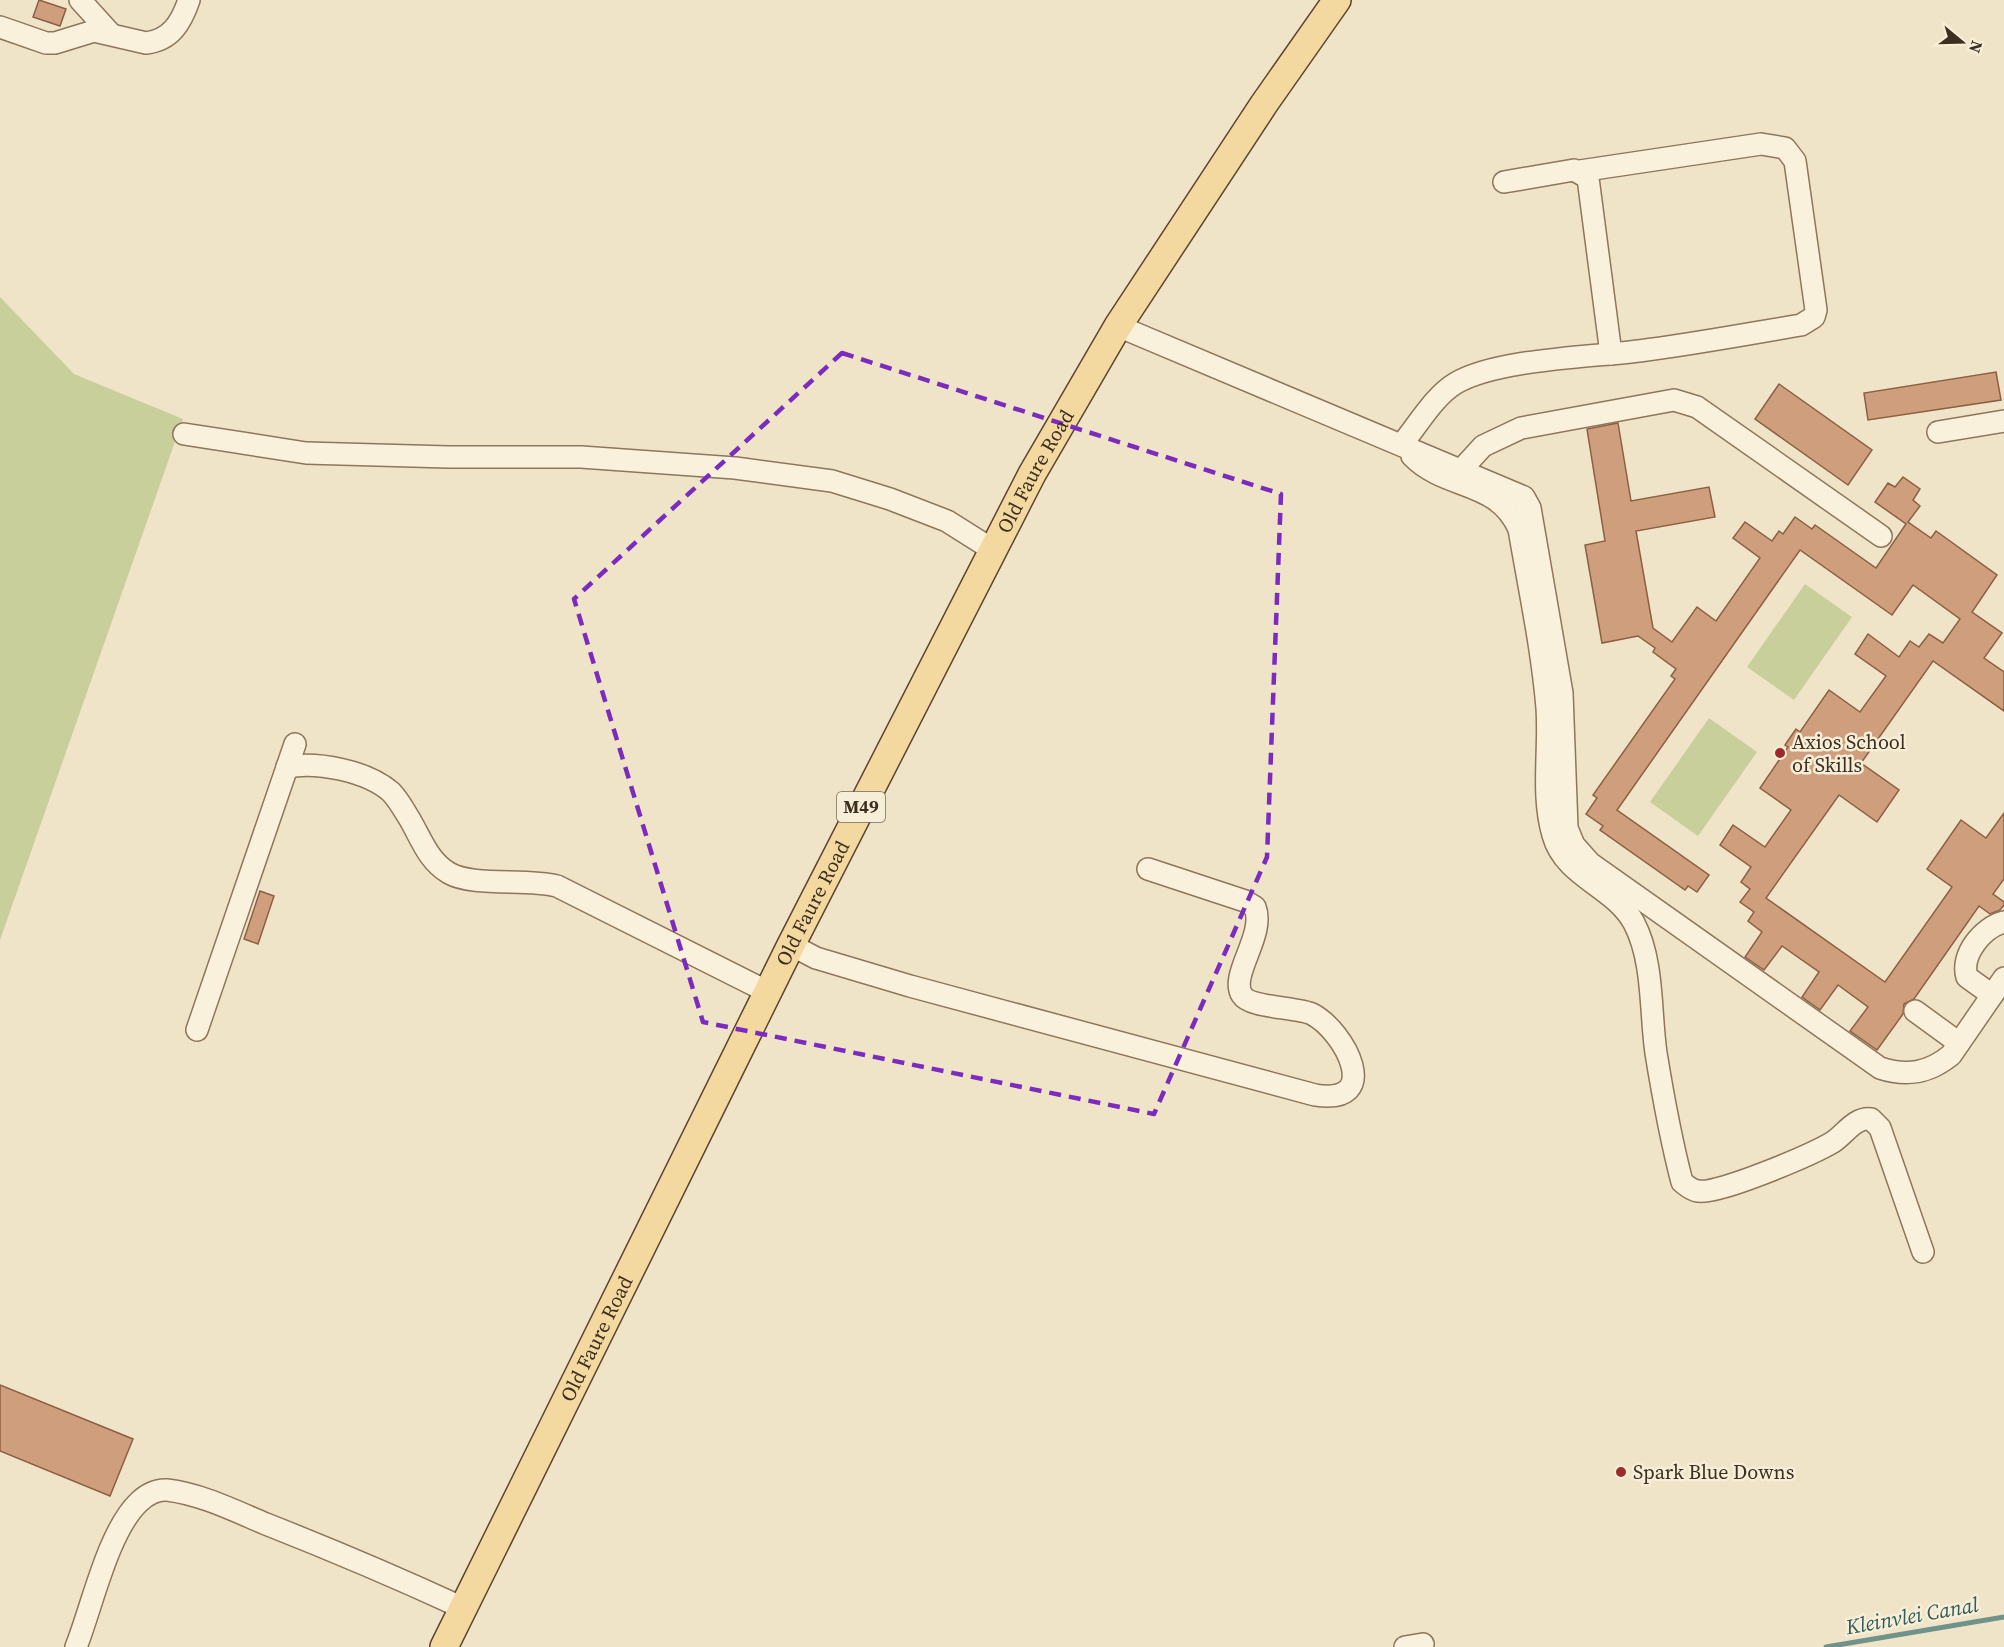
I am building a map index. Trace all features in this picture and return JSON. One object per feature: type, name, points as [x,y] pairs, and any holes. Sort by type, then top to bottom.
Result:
[{"type":"main road","name":"Old Faure Road","points":[[444,1647],[791,945],[1032,474],[1118,326],[1264,104],[1337,0]]},
{"type":"street","points":[[80,0],[110,33]]},
{"type":"street","points":[[0,27],[46,43],[55,43],[94,31],[146,43],[165,39],[179,23],[189,0]]},
{"type":"street","points":[[1402,444],[1439,398],[1456,383],[1482,374],[1527,364],[1708,342],[1801,325],[1812,320],[1816,310],[1795,161],[1785,148],[1761,144],[1580,171],[1566,170],[1504,183]]},
{"type":"street","points":[[1580,171],[1588,178],[1611,354]]},
{"type":"street","points":[[1118,326],[1518,492],[1530,508],[1562,693],[1565,819],[1570,837],[1581,855],[1880,1068],[1901,1074],[1923,1071],[1942,1062],[1959,1043],[2004,978]]},
{"type":"street","points":[[1462,469],[1483,446],[1521,428],[1674,400],[1697,407],[1881,536]]},
{"type":"street","points":[[1938,432],[2004,421]]},
{"type":"street","points":[[184,434],[306,453],[448,458],[581,457],[735,468],[832,481],[890,499],[947,521],[993,550]]},
{"type":"street","points":[[1402,444],[1429,471],[1488,494],[1504,504],[1519,529],[1544,683],[1552,833],[1564,860],[1634,922],[1644,953],[1657,1053],[1682,1182],[1699,1191],[1722,1187],[1812,1153],[1834,1141],[1863,1119],[1871,1119],[1880,1128],[1923,1252]]},
{"type":"street","points":[[197,1030],[295,744]]},
{"type":"street","points":[[287,766],[315,764],[374,781],[391,793],[409,818],[425,849],[448,873],[462,879],[540,881],[557,886],[768,992]]},
{"type":"street","points":[[791,945],[816,958],[922,989],[1315,1095],[1334,1098],[1346,1095],[1352,1087],[1351,1062],[1346,1048],[1324,1023],[1300,1009],[1258,1004],[1244,998],[1241,993],[1241,978],[1257,926],[1255,907],[1245,901],[1148,869]]},
{"type":"street","points":[[1992,995],[1967,977],[1966,962],[1989,928],[2004,922]]},
{"type":"street","points":[[1915,1011],[1959,1043]]},
{"type":"street","points":[[76,1647],[113,1542],[126,1516],[139,1501],[152,1493],[165,1490],[187,1494],[244,1515],[393,1576],[463,1608]]},
{"type":"highlighted area","points":[[842,353],[1281,494],[1267,857],[1154,1114],[703,1022],[574,599]]},
{"type":"green space","points":[[0,297],[74,374],[183,419],[0,940]]},
{"type":"green space","points":[[1805,584],[1852,617],[1794,700],[1747,667]]},
{"type":"green space","points":[[1709,718],[1757,752],[1698,836],[1650,802]]},
{"type":"building","points":[[39,0],[66,9],[60,26],[33,17]]},
{"type":"building","points":[[1996,372],[2001,400],[1868,420],[1864,393]]},
{"type":"building","points":[[1779,384],[1872,450],[1848,485],[1755,419]]},
{"type":"building","points":[[1618,423],[1631,501],[1709,487],[1715,517],[1636,531],[1653,628],[1672,642],[1697,607],[1716,621],[1760,558],[1733,538],[1745,522],[1772,541],[1779,531],[1783,534],[1795,517],[1812,529],[1815,525],[1876,568],[1906,524],[1875,502],[1888,483],[1895,487],[1903,477],[1920,489],[1913,500],[1920,506],[1908,522],[1931,538],[1936,531],[1997,575],[1972,612],[2002,633],[1984,658],[2004,672],[2004,711],[1933,661],[1861,763],[1899,790],[1877,822],[1839,795],[1766,898],[1885,982],[1952,887],[1927,869],[1961,820],[1986,838],[2004,813],[2004,879],[1993,894],[2004,902],[2004,905],[2000,910],[1990,914],[1979,906],[1914,999],[1904,1004],[1903,1014],[1877,1050],[1850,1031],[1868,1007],[1838,985],[1820,1010],[1802,997],[1819,972],[1782,946],[1764,970],[1745,957],[1762,932],[1748,921],[1754,912],[1740,902],[1750,889],[1741,882],[1751,867],[1720,845],[1733,825],[1765,847],[1791,810],[1760,788],[1788,747],[1785,745],[1796,729],[1800,732],[1829,690],[1860,712],[1886,676],[1855,654],[1868,634],[1899,657],[1910,641],[1919,647],[1929,634],[1943,643],[1960,619],[1913,585],[1892,615],[1800,550],[1617,810],[1709,875],[1697,892],[1688,886],[1685,890],[1600,830],[1603,826],[1586,814],[1597,798],[1593,795],[1675,679],[1671,676],[1676,669],[1653,652],[1655,648],[1638,636],[1602,643],[1585,545],[1605,541],[1587,429]]},
{"type":"building","points":[[260,891],[274,896],[258,944],[244,939]]},
{"type":"building","points":[[0,1385],[133,1439],[110,1496],[0,1451]]},
{"type":"waterway","name":"Kleinvlei Canal","points":[[1826,1647],[2004,1617]]},
{"type":"place","name":"Axios School of Skills","points":[[1780,753]]},
{"type":"place","name":"Spark Blue Downs","points":[[1621,1472]]}]
